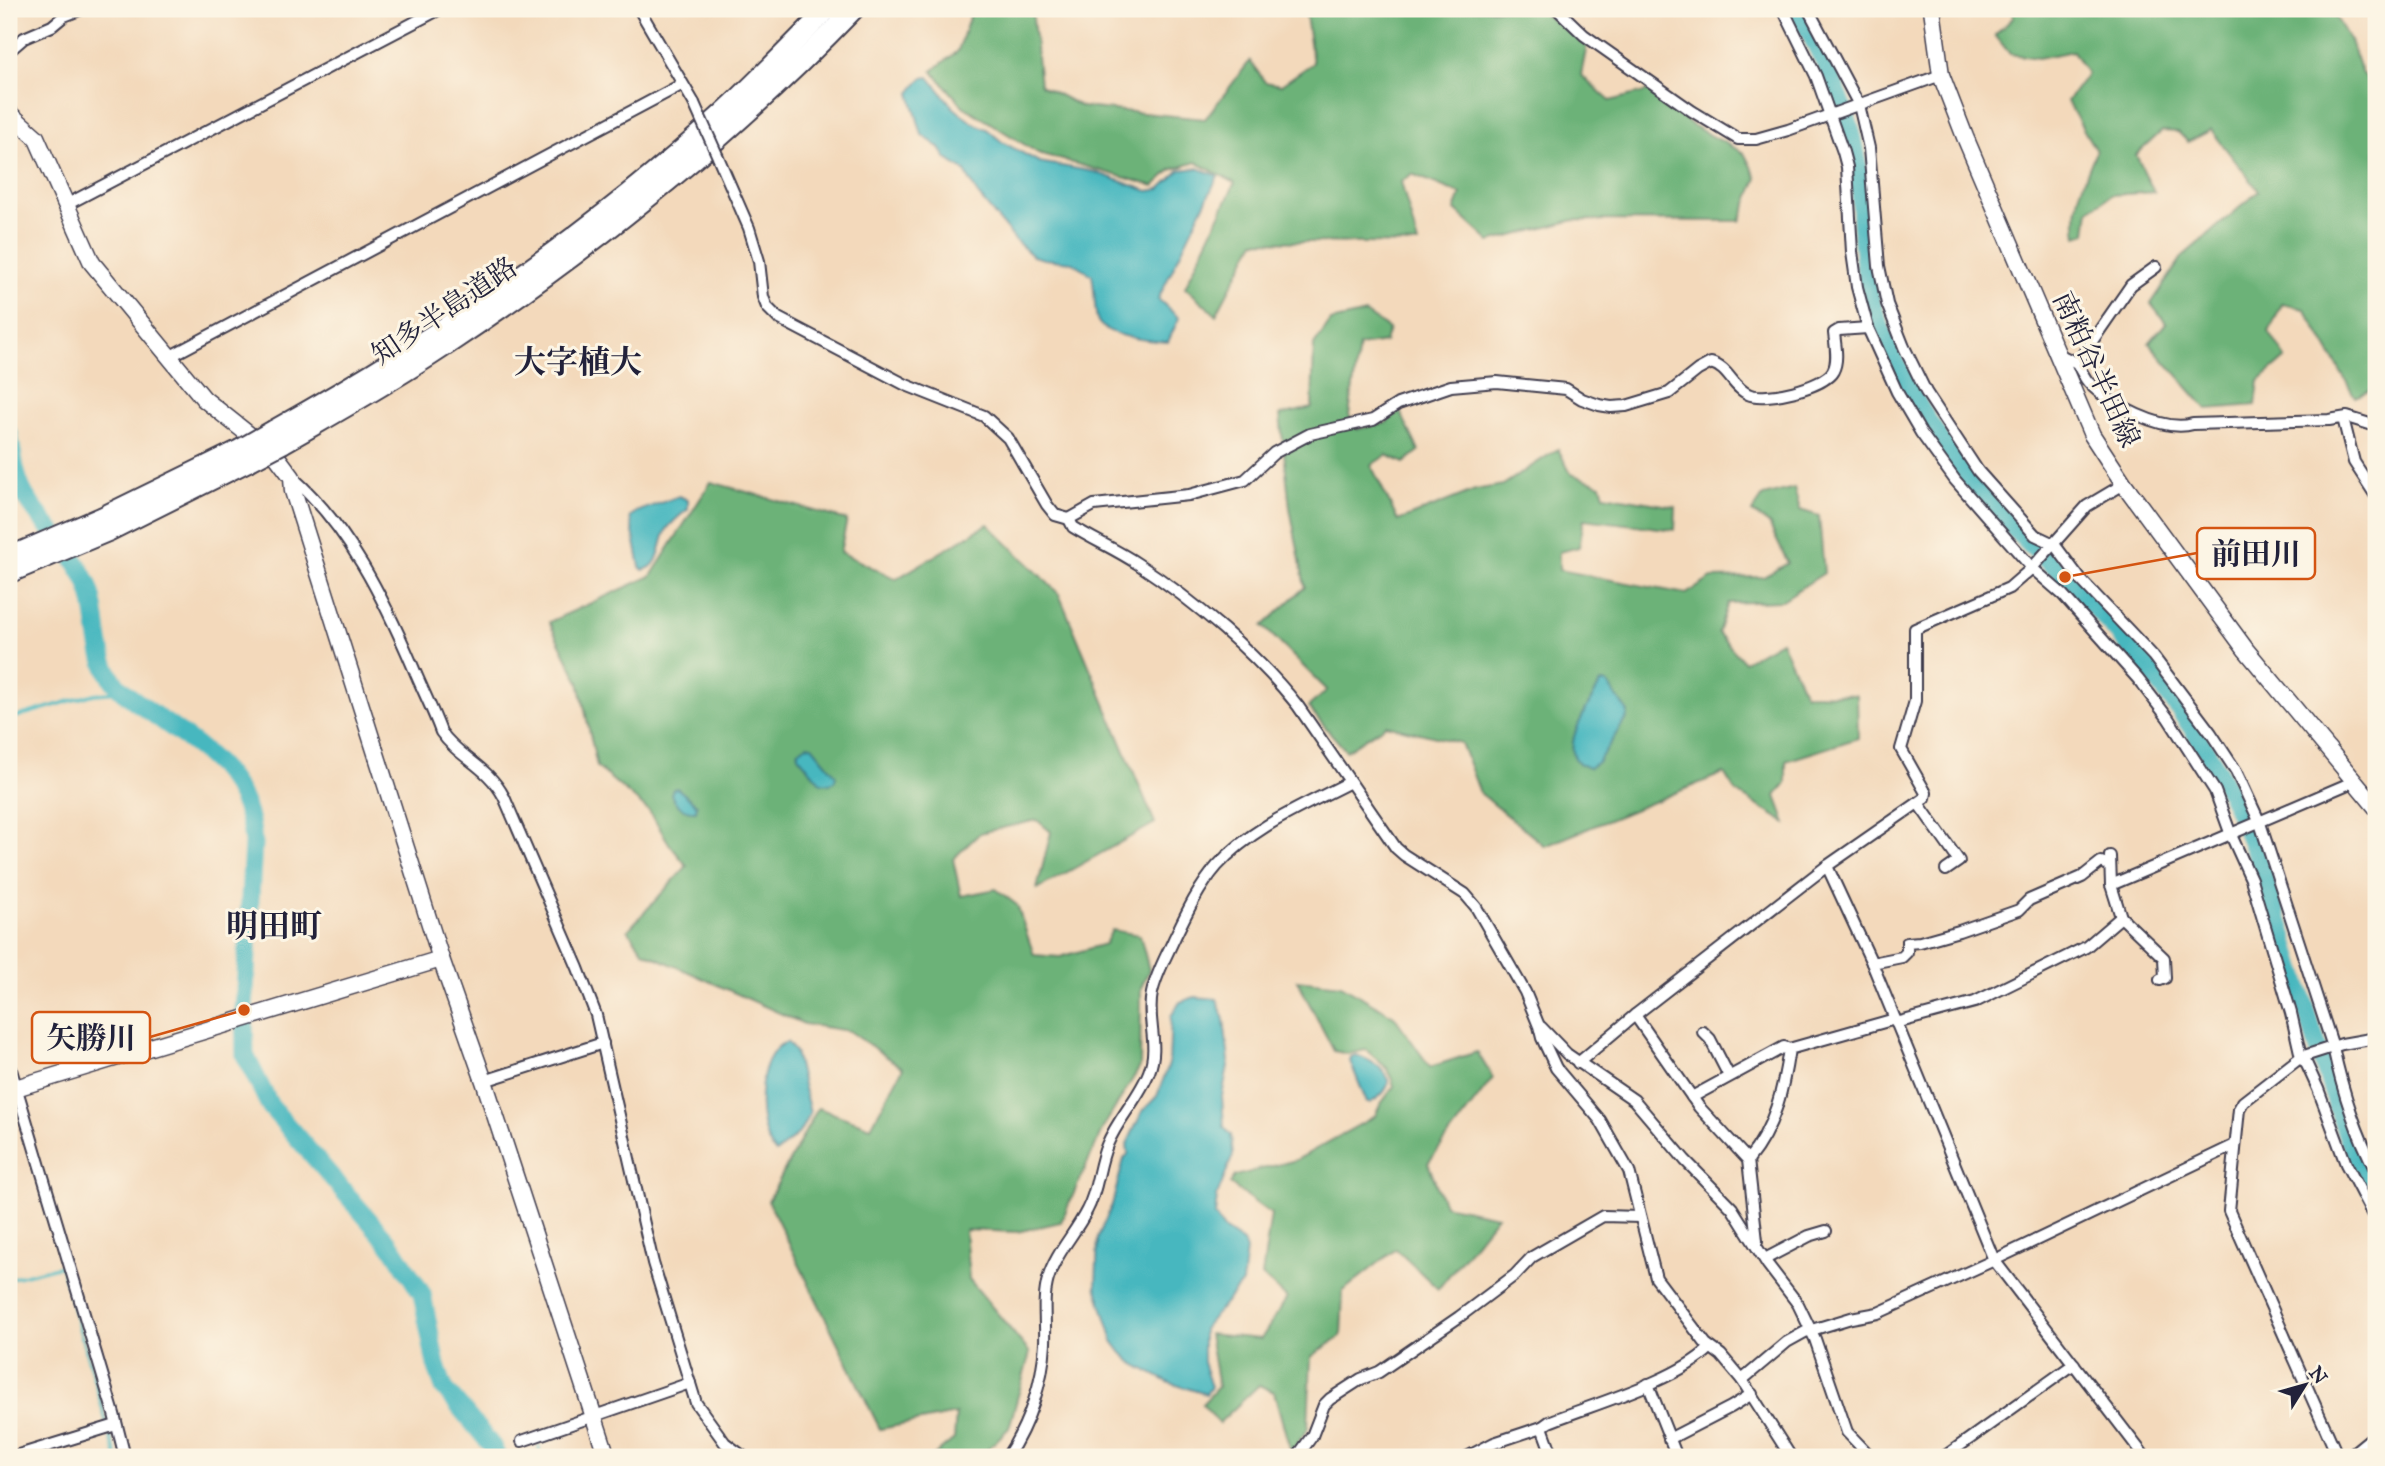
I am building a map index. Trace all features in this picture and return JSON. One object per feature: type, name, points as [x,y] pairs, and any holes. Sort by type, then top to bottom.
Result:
[{"type":"highway","name":"知多半島道路","points":[[279,437],[514,280],[596,219],[722,114],[828,9]]},
{"type":"highway","name":"知多半島道路","points":[[15,562],[105,524],[244,456],[440,349],[523,293],[596,238],[731,125],[854,9]]},
{"type":"street","points":[[9,51],[24,38],[82,9]]},
{"type":"street","points":[[66,205],[440,9]]},
{"type":"street","points":[[639,9],[681,85],[694,103],[749,228],[759,261],[763,297],[767,307],[778,318],[906,385],[984,416],[1007,438],[1055,515],[1069,519],[1094,505],[1189,495],[1245,480],[1274,453],[1310,434],[1373,420],[1398,404],[1451,386],[1497,382],[1566,389],[1599,405],[1619,406],[1669,393],[1711,363],[1725,370],[1748,395],[1759,398],[1786,394],[1820,382],[1833,372],[1836,364],[1834,333],[1839,330],[1868,328]]},
{"type":"street","points":[[1557,9],[1584,35],[1692,111],[1738,139],[1767,136],[1941,75]]},
{"type":"street","points":[[1783,9],[1833,115],[1847,167],[1854,272],[1868,328],[1897,391],[1921,433],[1955,480],[2032,568],[2063,595],[2138,679],[2168,718],[2215,792],[2251,879],[2304,1056],[2346,1164],[2376,1222]]},
{"type":"street","points":[[1808,9],[1855,107],[1869,148],[1879,265],[1888,304],[1926,392],[1978,471],[2035,535],[2054,544],[2081,580],[2152,656],[2211,733],[2236,771],[2257,824],[2333,1047],[2340,1080],[2376,1171]]},
{"type":"street","name":"南粕谷半田線","points":[[1932,9],[1941,75],[2092,435],[2124,484],[2246,650],[2376,807]]},
{"type":"street","points":[[169,357],[681,85]]},
{"type":"street","points":[[9,113],[36,137],[92,263],[204,399],[277,457],[348,542],[397,627],[441,732],[448,743],[489,774],[496,783],[596,1015],[653,1263],[696,1403],[725,1443],[744,1457]]},
{"type":"street","points":[[2077,363],[2131,285],[2156,267]]},
{"type":"street","points":[[2060,355],[2077,363],[2088,382],[2120,405],[2160,424],[2178,426],[2347,417],[2376,426]]},
{"type":"street","points":[[2343,418],[2354,462],[2376,496]]},
{"type":"street","points":[[292,477],[296,502],[441,959],[484,1081],[607,1457]]},
{"type":"street","points":[[1578,1063],[1635,1015],[1827,866],[1924,798],[1926,793],[1901,748],[1915,701],[1915,629],[2009,588],[2032,568],[2087,506],[2124,484]]},
{"type":"street","points":[[1069,519],[1073,527],[1137,563],[1161,580],[1254,658],[1298,706],[1396,848],[1465,894],[1476,906],[1525,992],[1556,1068],[1600,1120],[1629,1171],[1656,1278],[1710,1348],[1721,1355],[1742,1380],[1791,1457]]},
{"type":"street","points":[[2112,885],[2355,781]]},
{"type":"street","points":[[1007,1457],[1021,1432],[1037,1391],[1042,1369],[1045,1297],[1049,1274],[1089,1206],[1105,1148],[1151,1069],[1154,1040],[1150,1008],[1155,982],[1199,891],[1216,867],[1251,836],[1271,822],[1350,782]]},
{"type":"street","points":[[1918,803],[1959,862],[1946,870]]},
{"type":"street","points":[[1872,963],[1902,957],[1907,952],[1908,943],[1920,942],[2019,910],[2029,900],[2082,877],[2101,862],[2109,860],[2112,885],[2121,917],[2164,958],[2165,978],[2160,980]]},
{"type":"street","points":[[1827,866],[1872,963],[1994,1260],[2145,1457]]},
{"type":"street","points":[[1692,1097],[1784,1047],[1789,1049],[1975,1002],[2086,947],[2121,917]]},
{"type":"street","points":[[12,1089],[441,959]]},
{"type":"street","points":[[1635,1015],[1692,1097],[1748,1160],[1754,1223],[1763,1255]]},
{"type":"street","points":[[1539,1026],[1578,1063],[1619,1089],[1639,1106],[1685,1160],[1732,1208],[1812,1330],[1847,1432],[1871,1457]]},
{"type":"street","points":[[1703,1032],[1729,1076]]},
{"type":"street","points":[[2338,1457],[2229,1211],[2239,1109],[2243,1101],[2304,1056],[2376,1038]]},
{"type":"street","points":[[484,1081],[603,1043]]},
{"type":"street","points":[[1748,1160],[1773,1119],[1782,1090],[1789,1049]]},
{"type":"street","points":[[9,1063],[12,1089],[114,1414],[125,1457]]},
{"type":"street","points":[[1742,1380],[1787,1342],[1812,1330],[1878,1313],[2235,1145]]},
{"type":"street","points":[[1297,1457],[1312,1436],[1327,1402],[1361,1379],[1379,1372],[1459,1317],[1515,1275],[1532,1257],[1603,1216],[1640,1217]]},
{"type":"street","points":[[1763,1255],[1826,1231]]},
{"type":"street","points":[[1467,1457],[1494,1443],[1542,1427],[1648,1384],[1685,1367],[1710,1348]]},
{"type":"street","points":[[1944,1457],[2074,1364]]},
{"type":"street","points":[[522,1441],[690,1383]]},
{"type":"street","points":[[1648,1384],[1677,1457]]},
{"type":"street","points":[[1669,1439],[1752,1394]]},
{"type":"street","points":[[12,1457],[116,1426]]},
{"type":"street","points":[[1542,1427],[1553,1457]]},
{"type":"street","points":[[2348,1457],[2376,1434]]},
{"type":"green space","points":[[972,9],[1032,9],[1040,85],[1082,107],[1205,119],[1250,61],[1265,82],[1281,85],[1313,63],[1305,9],[1537,9],[1587,45],[1581,75],[1610,101],[1652,90],[1693,126],[1744,153],[1757,178],[1740,221],[1574,220],[1490,242],[1455,210],[1461,194],[1412,174],[1401,182],[1418,244],[1255,241],[1216,315],[1185,287],[1235,183],[1196,162],[1171,170],[1154,186],[1038,153],[963,106],[932,71],[958,51]]},
{"type":"green space","points":[[2012,9],[2331,9],[2350,41],[2361,72],[2376,92],[2376,388],[2355,397],[2305,309],[2282,304],[2269,332],[2286,358],[2259,381],[2256,405],[2207,409],[2149,343],[2166,323],[2151,304],[2183,256],[2259,191],[2211,130],[2188,142],[2178,132],[2162,131],[2136,155],[2154,192],[2111,195],[2089,210],[2086,233],[2077,236],[2078,203],[2096,151],[2067,101],[2087,74],[2073,51],[2038,58],[2010,54],[1995,35],[2013,18]]},
{"type":"green space","points":[[1365,313],[1389,329],[1385,342],[1359,346],[1349,415],[1357,429],[1386,423],[1400,411],[1419,451],[1404,463],[1387,455],[1371,465],[1398,521],[1475,490],[1503,485],[1558,449],[1571,474],[1601,485],[1604,495],[1676,507],[1675,530],[1584,519],[1579,547],[1559,552],[1559,570],[1686,594],[1712,578],[1763,577],[1788,563],[1769,524],[1752,512],[1763,496],[1794,488],[1800,510],[1819,516],[1824,573],[1781,601],[1728,603],[1718,633],[1744,662],[1781,641],[1805,694],[1857,695],[1858,738],[1786,761],[1786,783],[1776,796],[1786,823],[1736,792],[1724,773],[1545,846],[1480,793],[1461,743],[1386,725],[1346,751],[1308,707],[1327,690],[1263,626],[1305,587],[1290,508],[1280,415],[1312,408],[1314,345],[1331,321]]},
{"type":"green space","points":[[711,482],[847,520],[840,552],[896,579],[988,524],[1059,594],[1155,823],[1037,889],[1051,832],[1037,820],[980,833],[953,859],[961,896],[996,889],[1017,905],[1034,955],[1060,957],[1105,944],[1112,930],[1140,935],[1149,970],[1141,988],[1140,1067],[1104,1126],[1061,1222],[1017,1232],[965,1230],[969,1279],[1030,1353],[1009,1428],[980,1457],[932,1457],[954,1439],[956,1414],[880,1429],[768,1201],[818,1108],[871,1127],[903,1068],[849,1031],[804,1024],[644,952],[628,930],[687,866],[649,811],[597,767],[579,682],[549,622],[651,576]]},
{"type":"green space","points":[[1297,980],[1341,985],[1394,1016],[1430,1067],[1477,1052],[1493,1078],[1428,1163],[1444,1205],[1497,1216],[1438,1289],[1396,1249],[1343,1291],[1341,1336],[1311,1357],[1308,1428],[1291,1453],[1274,1392],[1259,1385],[1219,1423],[1202,1404],[1218,1387],[1209,1334],[1261,1339],[1287,1298],[1262,1276],[1271,1214],[1230,1184],[1235,1176],[1296,1160],[1375,1116],[1394,1086],[1388,1069],[1366,1050],[1348,1054],[1334,1051]]},
{"type":"water","points":[[929,77],[953,107],[971,122],[1039,162],[1095,172],[1148,191],[1160,189],[1180,170],[1198,168],[1218,176],[1158,299],[1179,318],[1168,342],[1128,337],[1108,330],[1097,319],[1092,275],[1072,262],[1033,256],[1016,241],[978,195],[965,171],[947,159],[939,147],[922,135],[910,93],[922,78]]},
{"type":"water","points":[[679,496],[688,500],[688,509],[667,529],[654,564],[643,570],[640,567],[630,517],[636,512]]},
{"type":"water","points":[[1604,682],[1628,712],[1598,762],[1589,768],[1578,762],[1573,753],[1573,742],[1582,717],[1600,684]]},
{"type":"water","points":[[807,745],[812,746],[836,775],[830,784],[821,783],[798,756],[798,751]]},
{"type":"water","points":[[677,788],[697,805],[696,811],[684,809],[675,801],[671,794],[673,789]]},
{"type":"water","points":[[1195,997],[1217,999],[1224,1020],[1229,1061],[1222,1096],[1224,1127],[1231,1135],[1233,1155],[1217,1196],[1215,1216],[1225,1230],[1243,1242],[1246,1250],[1242,1283],[1203,1329],[1203,1362],[1211,1387],[1206,1394],[1170,1383],[1134,1364],[1122,1353],[1113,1341],[1096,1286],[1098,1237],[1112,1205],[1124,1159],[1128,1154],[1127,1144],[1142,1112],[1157,1096],[1169,1064],[1171,1016],[1180,1002]]},
{"type":"water","points":[[787,1042],[795,1052],[810,1113],[799,1133],[776,1153],[764,1129],[761,1094],[768,1061],[776,1049]]},
{"type":"water","points":[[1356,1055],[1382,1069],[1388,1081],[1381,1095],[1370,1103],[1367,1103],[1350,1061],[1351,1057]]},
{"type":"waterway","points":[[1797,9],[1832,79],[1847,118],[1856,153],[1868,288],[1877,319],[1895,360],[1923,413],[1965,474],[1997,512],[2063,575],[2125,641],[2166,691],[2215,766],[2234,803],[2265,879],[2343,1124],[2361,1169],[2376,1197]]},
{"type":"waterway","points":[[9,434],[15,468],[24,493],[35,511],[75,560],[87,582],[94,605],[101,653],[113,680],[126,693],[201,749],[231,780],[242,798],[253,843],[244,1010],[245,1055],[270,1106],[393,1248],[422,1294],[436,1365],[444,1388],[492,1446],[497,1457]]},
{"type":"waterway","points":[[9,719],[94,694],[124,692]]},
{"type":"waterway","points":[[9,1279],[61,1266],[107,1424]]},
{"type":"waterway","points":[[109,1432],[117,1457]]},
{"type":"waterway","points":[[539,1447],[540,1457]]},
{"type":"place","name":"前田川","points":[[2065,577]]},
{"type":"place","name":"矢勝川","points":[[244,1010]]},
{"type":"district","name":"大字植大","points":[[578,362]]},
{"type":"district","name":"明田町","points":[[274,926]]}]
